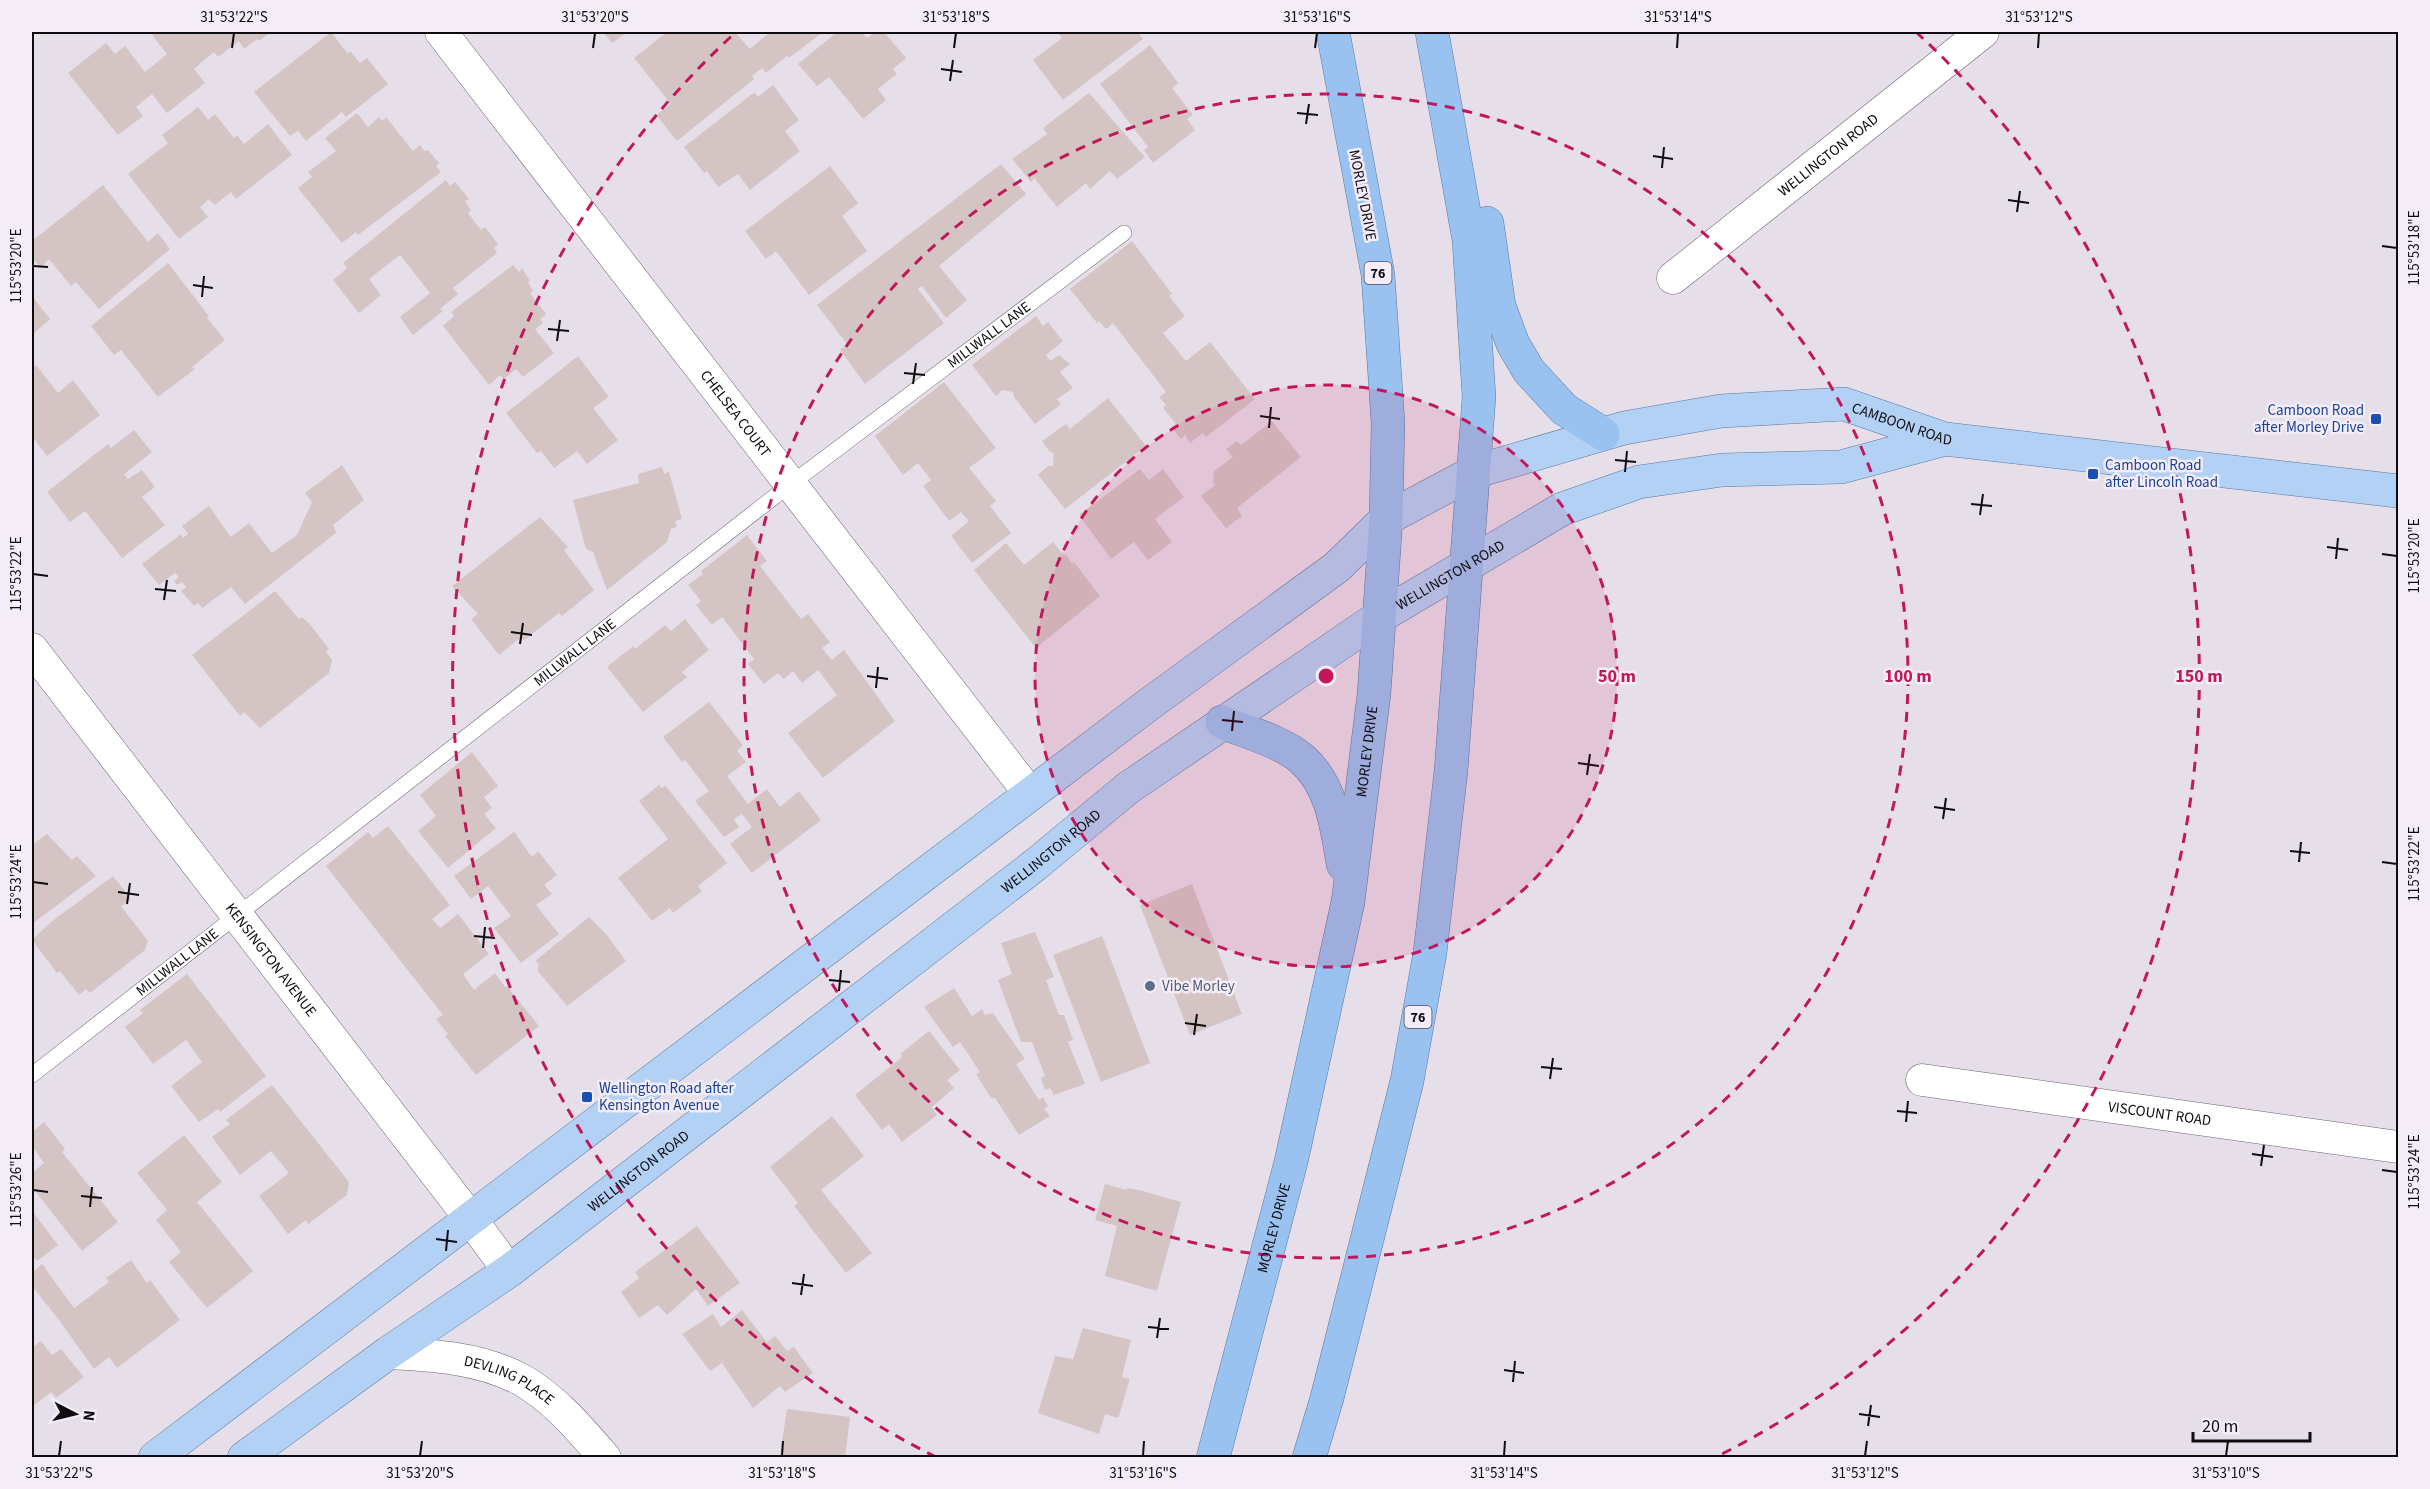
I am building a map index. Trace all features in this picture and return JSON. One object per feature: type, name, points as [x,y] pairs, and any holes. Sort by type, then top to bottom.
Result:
[{"type":"highway","name":"MORLEY DRIVE","points":[[1213,1458],[1291,1162],[1348,902],[1374,694],[1386,519],[1388,423],[1378,274],[1332,32]]},
{"type":"highway","name":"76","points":[[1309,1458],[1327,1398],[1407,1081],[1431,942],[1451,771],[1479,397],[1468,240],[1432,32]]},
{"type":"highway","points":[[1442,32],[1478,166],[1499,306],[1513,344],[1529,371],[1564,409],[1603,434]]},
{"type":"highway","points":[[1222,722],[1271,742],[1302,758],[1322,782],[1336,823],[1348,902]]},
{"type":"main road","name":"CAMBOON ROAD","points":[[1386,519],[1474,472],[1603,434],[1720,411],[1844,404],[1945,439],[2398,491]]},
{"type":"main road","name":"WELLINGTON ROAD","points":[[244,1458],[388,1353],[509,1271],[1035,865],[1128,788],[1379,617],[1562,509],[1639,482],[1722,470],[1841,467],[1945,439]]},
{"type":"main road","points":[[155,1458],[1030,794],[1337,567],[1386,519]]},
{"type":"street","name":"CHELSEA COURT","points":[[441,32],[792,483],[1030,794]]},
{"type":"street","name":"WELLINGTON ROAD","points":[[1673,278],[1983,32]]},
{"type":"street","name":"KENSINGTON AVENUE","points":[[32,649],[509,1271]]},
{"type":"street","name":"VISCOUNT ROAD","points":[[1922,1080],[2398,1147]]},
{"type":"street","name":"DEVLING PLACE","points":[[388,1353],[428,1355],[475,1363],[519,1379],[556,1407],[582,1431],[605,1458]]},
{"type":"lane","name":"MILLWALL LANE","points":[[32,1076],[792,483],[1124,233]]},
{"type":"building","points":[[157,32],[271,32],[244,49],[239,41],[218,57],[214,52],[194,69],[205,83],[167,113],[152,94],[136,107],[143,116],[118,135],[68,73],[106,43],[115,54],[125,46],[145,72],[167,54],[152,35]]},
{"type":"building","points":[[331,32],[348,54],[350,51],[360,63],[367,58],[388,84],[346,117],[342,112],[306,141],[298,131],[290,136],[254,92]]},
{"type":"building","points":[[603,32],[628,32],[612,43]]},
{"type":"building","points":[[667,32],[735,32],[750,49],[770,32],[771,34],[774,32],[823,32],[766,73],[762,68],[752,76],[754,79],[677,141],[656,115],[671,104],[634,58]]},
{"type":"building","points":[[837,32],[861,32],[867,38],[875,32],[884,32],[906,58],[893,69],[897,74],[878,89],[886,100],[863,119],[829,77],[817,86],[798,64]]},
{"type":"building","points":[[1057,32],[1137,32],[1143,39],[1063,100],[1033,60],[1062,38]]},
{"type":"building","points":[[1150,45],[1178,83],[1172,88],[1193,115],[1187,119],[1195,130],[1153,163],[1144,150],[1148,147],[1100,84]]},
{"type":"building","points":[[773,85],[799,120],[785,131],[800,151],[750,190],[738,174],[718,187],[707,171],[704,173],[684,147],[752,94],[755,93],[758,97]]},
{"type":"building","points":[[1089,93],[1145,157],[1117,179],[1110,171],[1090,189],[1086,183],[1057,207],[1034,178],[1031,182],[1012,159],[1047,134],[1043,128]]},
{"type":"building","points":[[198,107],[208,120],[215,114],[234,138],[237,135],[244,144],[268,124],[292,155],[236,199],[231,192],[215,205],[209,199],[200,207],[208,217],[179,239],[128,174],[168,143],[162,135]]},
{"type":"building","points":[[357,113],[368,127],[379,117],[382,121],[386,117],[413,151],[420,145],[424,151],[428,150],[439,163],[436,166],[441,172],[358,235],[356,232],[342,243],[298,188],[312,177],[308,172],[336,151],[325,138]]},
{"type":"building","points":[[1001,164],[1026,194],[939,266],[967,300],[946,318],[922,286],[918,289],[944,323],[865,384],[840,350],[847,344],[817,305]]},
{"type":"building","points":[[830,166],[858,203],[842,216],[867,251],[809,295],[776,251],[766,259],[745,231]]},
{"type":"building","points":[[446,180],[450,186],[455,182],[469,199],[465,201],[471,210],[468,213],[481,230],[485,227],[498,244],[494,248],[497,253],[453,288],[458,294],[440,309],[443,311],[413,335],[400,317],[430,293],[400,255],[369,279],[381,295],[359,313],[333,280],[347,268],[343,263]]},
{"type":"building","points":[[103,185],[148,242],[158,233],[170,249],[99,309],[76,282],[71,286],[49,259],[40,268],[32,257],[32,241]]},
{"type":"building","points":[[1132,241],[1172,294],[1169,296],[1185,316],[1163,333],[1186,361],[1210,342],[1255,399],[1206,437],[1203,433],[1190,443],[1185,435],[1181,439],[1171,427],[1176,424],[1163,408],[1166,405],[1159,397],[1166,392],[1113,323],[1106,329],[1099,321],[1097,323],[1070,289]]},
{"type":"building","points":[[168,263],[225,340],[192,367],[195,369],[158,397],[121,350],[114,355],[91,326]]},
{"type":"building","points":[[513,265],[519,272],[522,268],[530,281],[528,282],[533,291],[530,293],[546,314],[540,319],[543,323],[535,329],[554,353],[523,377],[516,369],[504,379],[500,375],[489,385],[443,326],[454,316],[451,312]]},
{"type":"building","points":[[32,296],[50,319],[32,335]]},
{"type":"building","points":[[1036,316],[1043,326],[1048,322],[1063,341],[1046,355],[1050,361],[1059,355],[1070,364],[1060,372],[1073,388],[1057,399],[1061,404],[1035,424],[1014,397],[1013,392],[1002,390],[996,396],[972,365]]},
{"type":"building","points":[[578,356],[609,397],[593,408],[618,440],[587,464],[577,451],[554,468],[541,451],[537,453],[506,413]]},
{"type":"building","points":[[36,365],[58,393],[73,380],[100,415],[47,456],[32,436],[32,369]]},
{"type":"building","points":[[944,382],[996,448],[969,468],[996,501],[990,506],[1011,533],[972,563],[951,536],[969,521],[961,512],[949,521],[923,486],[931,480],[918,463],[903,475],[875,436]]},
{"type":"building","points":[[1108,398],[1146,446],[1065,509],[1038,475],[1048,466],[1053,466],[1054,454],[1042,441],[1066,424],[1070,429]]},
{"type":"building","points":[[1272,421],[1301,457],[1237,508],[1242,516],[1226,528],[1201,496],[1215,485],[1213,483],[1214,471],[1233,457],[1226,449],[1237,441],[1241,445]]},
{"type":"building","points":[[134,430],[152,452],[124,474],[128,479],[142,470],[155,487],[142,497],[165,525],[122,558],[85,511],[70,522],[47,492],[108,444],[111,448]]},
{"type":"building","points":[[342,465],[364,500],[333,525],[336,533],[245,604],[231,587],[202,608],[198,603],[194,606],[181,591],[186,587],[182,582],[177,585],[174,581],[179,577],[175,573],[159,585],[142,564],[181,534],[183,538],[188,534],[182,526],[209,506],[231,537],[249,523],[272,553],[297,535],[312,502],[305,493]]},
{"type":"building","points":[[662,467],[664,474],[669,472],[682,519],[675,521],[677,527],[671,529],[667,542],[607,590],[593,552],[586,549],[573,500],[639,483],[638,474]]},
{"type":"building","points":[[1140,469],[1149,480],[1163,469],[1184,497],[1155,519],[1172,542],[1148,560],[1134,542],[1111,559],[1079,515]]},
{"type":"building","points":[[540,517],[568,547],[564,550],[594,590],[562,616],[559,613],[524,640],[520,638],[499,655],[471,619],[478,614],[452,586]]},
{"type":"building","points":[[747,535],[767,561],[760,566],[801,619],[808,614],[830,642],[822,648],[832,660],[844,650],[895,721],[823,778],[788,733],[837,695],[818,670],[802,683],[793,671],[784,679],[778,673],[764,684],[748,664],[754,659],[722,617],[712,625],[696,605],[701,601],[688,585],[703,574],[701,571]]},
{"type":"building","points":[[1053,542],[1064,556],[1066,554],[1072,564],[1074,562],[1100,596],[1036,648],[974,570],[1006,543],[1024,565]]},
{"type":"building","points":[[275,591],[299,619],[302,617],[309,623],[329,649],[326,652],[332,660],[329,673],[260,728],[244,712],[240,716],[192,655]]},
{"type":"building","points":[[685,619],[709,650],[682,672],[687,677],[643,712],[607,667],[633,646],[635,649],[665,625],[671,631]]},
{"type":"building","points":[[709,702],[743,745],[737,751],[746,762],[727,776],[748,804],[767,789],[780,807],[799,791],[821,820],[752,873],[730,844],[752,827],[742,814],[734,819],[739,827],[724,837],[695,801],[709,791],[685,760],[682,762],[663,737]]},
{"type":"building","points":[[472,752],[498,786],[484,797],[492,808],[484,814],[496,828],[448,868],[418,831],[436,816],[420,795]]},
{"type":"building","points":[[659,785],[662,788],[665,785],[727,863],[698,886],[702,891],[673,913],[670,908],[652,921],[618,878],[668,839],[639,801]]},
{"type":"building","points":[[388,826],[450,905],[432,919],[440,928],[458,914],[489,954],[463,974],[474,990],[495,973],[539,1026],[476,1075],[445,1036],[448,1034],[436,1019],[443,1015],[326,866],[368,832],[373,838]]},
{"type":"building","points":[[514,832],[532,857],[538,851],[557,875],[544,885],[552,894],[536,905],[559,934],[521,963],[494,928],[511,916],[488,886],[471,899],[454,876]]},
{"type":"building","points":[[47,834],[72,860],[77,856],[96,876],[32,924],[32,845]]},
{"type":"building","points":[[113,876],[131,899],[121,906],[148,941],[145,950],[90,993],[86,989],[79,995],[60,971],[57,973],[32,940],[51,922]]},
{"type":"building","points":[[1192,884],[1242,1014],[1190,1035],[1140,905]]},
{"type":"building","points":[[589,917],[606,934],[626,961],[567,1006],[537,970],[539,964],[535,961]]},
{"type":"building","points":[[1035,932],[1054,977],[1046,980],[1059,1015],[1064,1015],[1073,1040],[1068,1042],[1085,1084],[1054,1095],[1050,1088],[1045,1090],[1041,1078],[1045,1076],[1032,1042],[1021,1042],[998,980],[1012,974],[1001,943]]},
{"type":"building","points":[[1102,936],[1150,1063],[1101,1082],[1053,955]]},
{"type":"building","points":[[187,974],[266,1076],[220,1112],[218,1109],[199,1122],[171,1086],[202,1062],[186,1040],[153,1064],[125,1027],[143,1013],[140,1010]]},
{"type":"building","points":[[954,988],[972,1016],[982,1009],[985,1015],[993,1013],[1025,1059],[1016,1064],[1039,1100],[1043,1097],[1048,1106],[1044,1109],[1050,1116],[1019,1135],[995,1098],[991,1098],[976,1074],[980,1072],[960,1042],[953,1047],[924,1007]]},
{"type":"building","points":[[929,1031],[960,1070],[947,1080],[954,1088],[932,1107],[937,1115],[902,1142],[889,1124],[882,1130],[855,1095],[902,1057],[900,1054]]},
{"type":"building","points":[[272,1085],[349,1182],[347,1195],[308,1224],[306,1220],[288,1234],[259,1196],[289,1173],[271,1151],[240,1175],[212,1137],[230,1124],[226,1120]]},
{"type":"building","points":[[832,1116],[864,1156],[821,1190],[872,1253],[846,1273],[794,1206],[798,1203],[770,1167]]},
{"type":"building","points":[[44,1122],[65,1149],[62,1152],[118,1222],[82,1251],[32,1187],[32,1173],[44,1163],[32,1146],[32,1132]]},
{"type":"building","points":[[184,1135],[222,1182],[197,1202],[253,1271],[207,1308],[169,1262],[181,1252],[156,1220],[167,1210],[137,1173]]},
{"type":"building","points":[[1105,1184],[1126,1190],[1128,1188],[1139,1190],[1181,1202],[1157,1291],[1105,1276],[1117,1226],[1095,1220]]},
{"type":"building","points":[[32,1211],[58,1245],[37,1261],[32,1255]]},
{"type":"building","points":[[697,1226],[740,1283],[708,1306],[696,1289],[667,1315],[658,1305],[639,1318],[621,1292],[639,1278],[635,1272]]},
{"type":"building","points":[[131,1260],[147,1283],[150,1280],[180,1320],[117,1368],[109,1357],[94,1369],[32,1286],[32,1273],[42,1264],[74,1308],[109,1282],[106,1278]]},
{"type":"building","points":[[742,1310],[767,1342],[775,1336],[787,1351],[794,1347],[813,1373],[785,1392],[780,1386],[753,1408],[722,1363],[710,1371],[682,1334],[713,1314],[721,1327]]},
{"type":"building","points":[[1083,1328],[1131,1340],[1122,1377],[1129,1381],[1119,1416],[1117,1418],[1105,1414],[1099,1434],[1038,1413],[1055,1356],[1073,1359]]},
{"type":"building","points":[[41,1341],[52,1355],[61,1349],[84,1377],[56,1398],[51,1392],[32,1407],[32,1348]]},
{"type":"building","points":[[787,1409],[850,1417],[845,1458],[783,1458],[780,1455]]},
{"type":"place","name":"Camboon Road after Morley Drive","points":[[2376,419]]},
{"type":"place","name":"Camboon Road after Lincoln Road","points":[[2093,474]]},
{"type":"place","name":"Vibe Morley","points":[[1150,986]]},
{"type":"place","name":"Wellington Road after Kensington Avenue","points":[[587,1097]]}]
